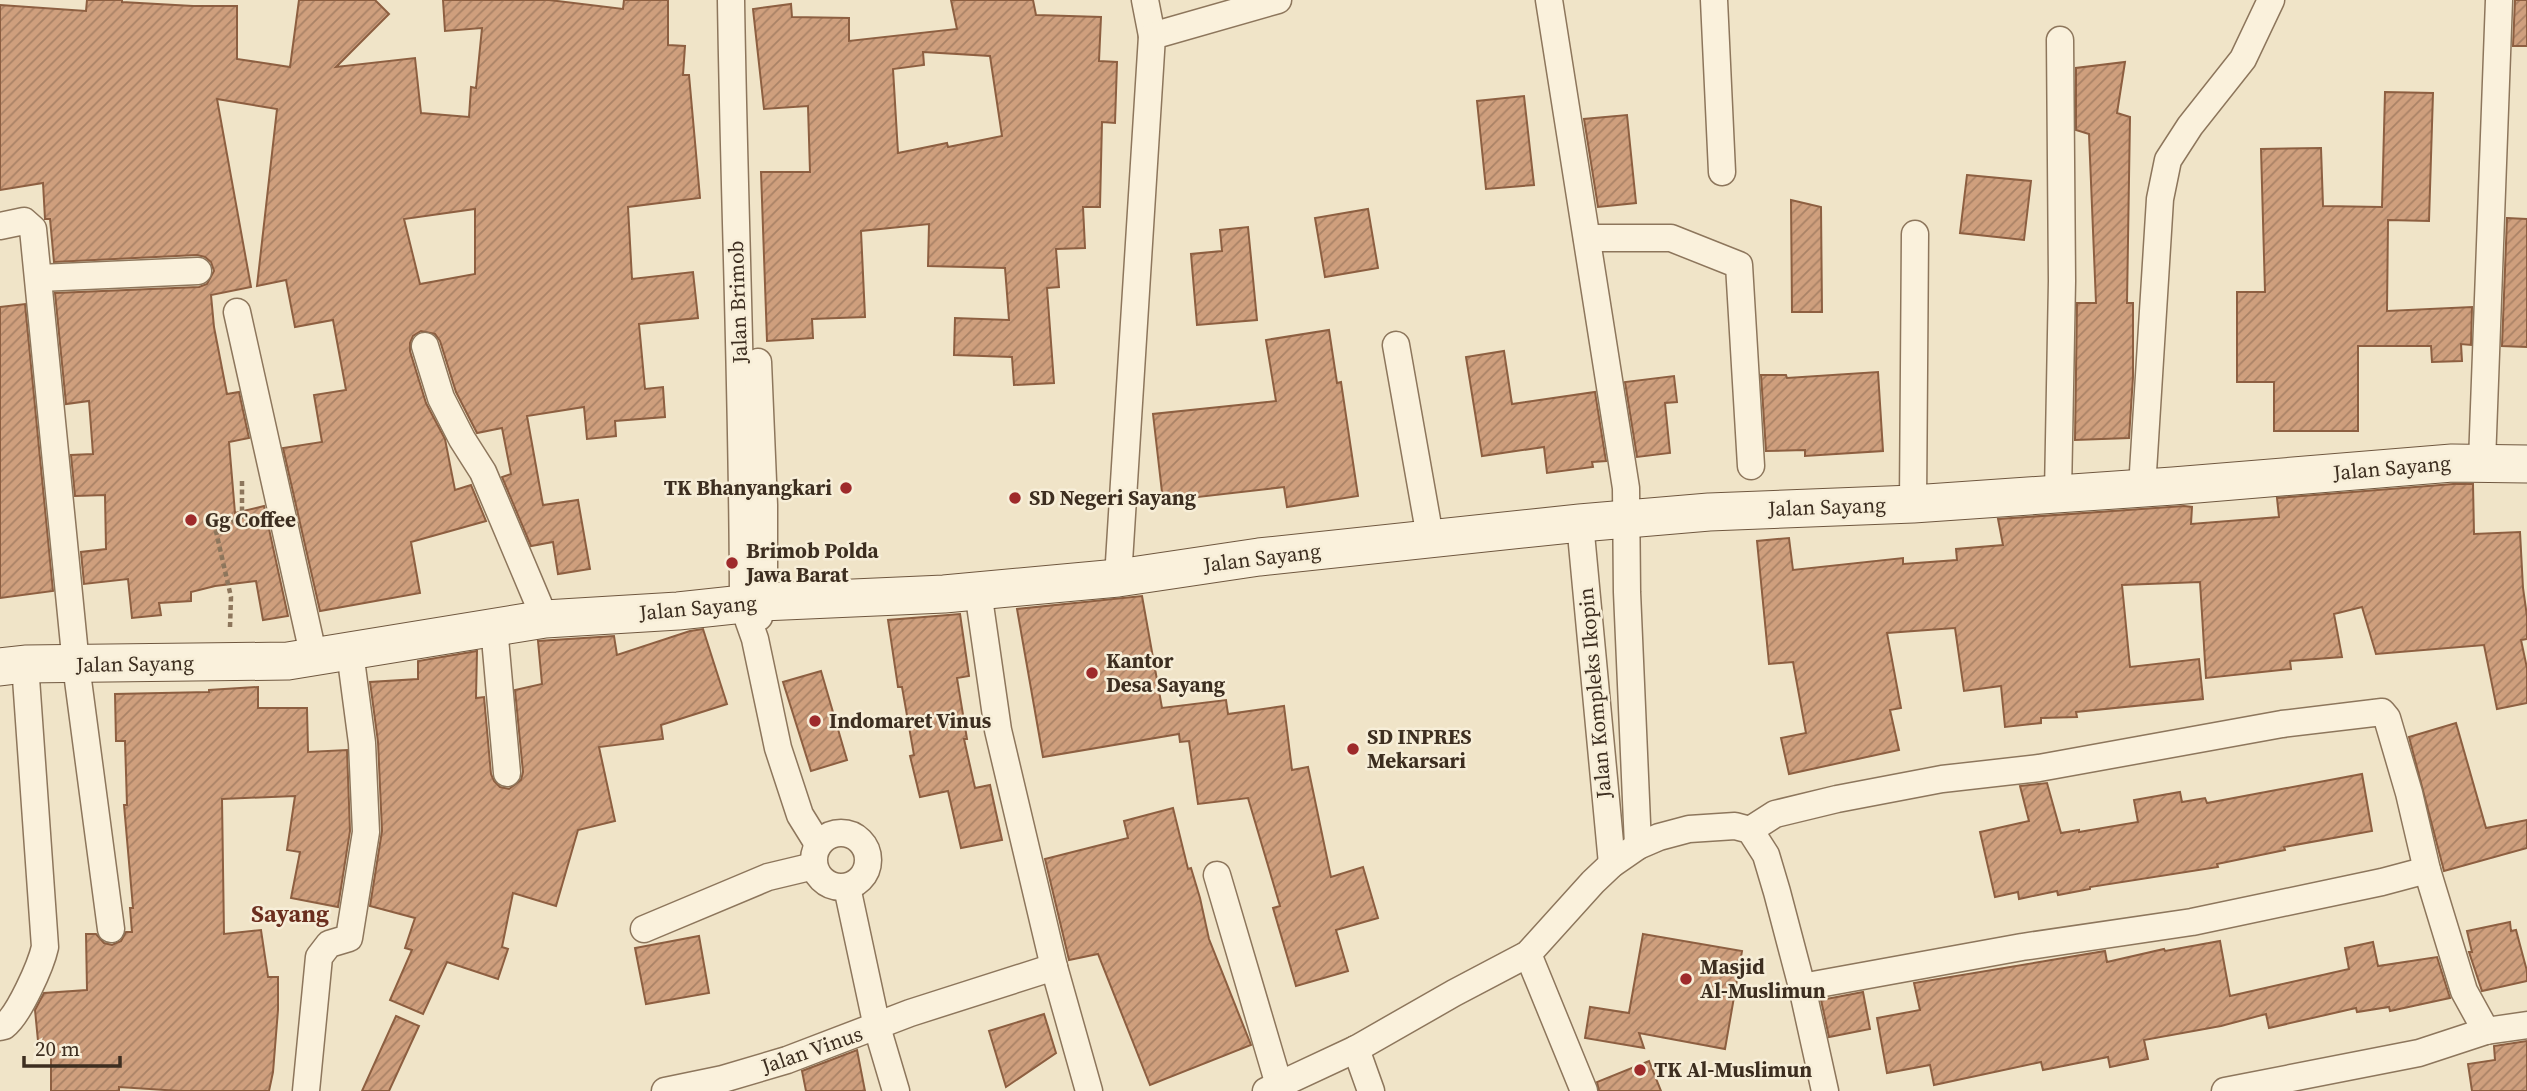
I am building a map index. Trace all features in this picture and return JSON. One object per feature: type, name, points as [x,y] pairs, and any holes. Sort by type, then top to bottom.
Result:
[{"type":"main road","name":"Jalan Sayang","points":[[13,666],[230,663],[314,658],[545,619],[753,615],[1118,578],[1259,557],[1430,537],[1709,512],[1913,504],[2483,462],[2527,464]]},
{"type":"street","name":"Jalan Brimob","points":[[731,0],[735,215],[753,615]]},
{"type":"street","name":"Jalan Brimob","points":[[748,0],[750,217],[756,278],[764,505],[753,615]]},
{"type":"street","points":[[1118,578],[1152,36],[1145,0]]},
{"type":"street","points":[[1152,36],[1278,0]]},
{"type":"street","name":"Jalan Kompleks Ikopin","points":[[1549,0],[1626,488],[1626,855]]},
{"type":"street","points":[[1714,0],[1722,173]]},
{"type":"street","points":[[2142,488],[2160,199],[2168,160],[2190,126],[2243,59],[2271,0]]},
{"type":"street","points":[[2483,462],[2499,0]]},
{"type":"street","points":[[2058,493],[2062,281],[2060,40]]},
{"type":"street","points":[[0,226],[24,221],[33,229],[76,665],[111,929]]},
{"type":"street","points":[[1913,504],[1915,234]]},
{"type":"street","points":[[1587,238],[1671,237],[1740,265],[1751,466]]},
{"type":"street","points":[[39,278],[198,271]]},
{"type":"street","points":[[237,312],[314,658]]},
{"type":"street","points":[[1396,345],[1430,537]]},
{"type":"street","points":[[425,346],[441,398],[483,472],[545,619]]},
{"type":"street","name":"Jalan Kompleks Ikopin","points":[[1580,523],[1626,855]]},
{"type":"street","points":[[978,591],[998,730],[1054,967],[1089,1091]]},
{"type":"street","points":[[644,929],[816,855],[836,833],[856,837],[864,845],[868,866],[864,876],[847,887],[836,888],[826,884],[818,876],[816,855],[778,748],[753,615]]},
{"type":"street","points":[[494,628],[508,773]]},
{"type":"street","points":[[306,1091],[320,957],[329,944],[349,938],[366,832],[362,743],[350,652]]},
{"type":"street","points":[[0,1027],[5,1027],[14,1016],[43,957],[45,947],[13,666]]},
{"type":"street","points":[[1750,830],[1775,814],[1837,799],[1929,782],[2039,768],[2282,724],[2382,712],[2388,718],[2427,870],[2464,991],[2486,1031]]},
{"type":"street","points":[[1217,875],[1272,1088],[1356,1049],[1528,954],[1592,882],[1626,855],[1659,837],[1689,829],[1735,826],[1750,830],[1766,855],[1802,987],[1825,1091]]},
{"type":"street","points":[[1802,987],[2022,947],[2192,922],[2427,870]]},
{"type":"street","name":"Jalan Vinus","points":[[847,887],[877,1027],[896,1091]]},
{"type":"street","points":[[1528,954],[1584,1091]]},
{"type":"street","name":"Jalan Vinus","points":[[665,1091],[736,1075],[787,1059],[910,1013],[1054,967]]},
{"type":"street","points":[[2238,1090],[2419,1053],[2486,1031],[2527,1025]]},
{"type":"street","points":[[1356,1049],[1371,1091]]},
{"type":"path","points":[[230,663],[230,597],[215,527],[242,517],[242,477],[274,479]]},
{"type":"building","points":[[87,0],[237,6],[237,59],[290,67],[299,0],[375,0],[389,14],[336,67],[415,58],[421,113],[469,117],[471,87],[476,88],[482,28],[445,31],[443,0],[549,0],[623,9],[624,0],[668,0],[668,45],[685,46],[683,75],[689,75],[700,198],[628,207],[632,279],[693,272],[698,318],[639,324],[645,389],[663,387],[665,417],[615,421],[616,436],[587,439],[584,407],[527,416],[543,505],[578,500],[590,569],[558,574],[553,542],[531,546],[502,477],[511,474],[502,428],[477,433],[456,392],[440,341],[435,334],[421,331],[413,336],[410,351],[426,403],[445,439],[455,490],[471,485],[486,521],[411,542],[420,593],[320,611],[283,448],[322,442],[314,395],[346,390],[333,320],[295,327],[286,280],[257,286],[277,109],[217,99],[251,287],[211,295],[214,327],[227,394],[239,392],[249,438],[229,442],[235,513],[264,506],[288,616],[263,620],[256,581],[191,592],[191,601],[159,603],[161,615],[132,618],[128,579],[84,584],[81,552],[106,549],[105,495],[75,496],[71,455],[93,454],[89,401],[66,404],[55,293],[199,287],[207,284],[214,271],[211,262],[197,255],[54,262],[50,219],[45,219],[43,183],[0,190],[0,5],[86,11]],"holes":[[[475,209],[475,274],[420,284],[404,219]]]},
{"type":"building","points":[[951,0],[1033,0],[1036,15],[1101,17],[1099,61],[1117,62],[1115,123],[1102,122],[1100,207],[1083,207],[1085,248],[1056,249],[1059,287],[1047,288],[1054,383],[1014,385],[1012,357],[954,355],[955,318],[1009,320],[1005,268],[928,266],[929,224],[861,231],[865,317],[812,319],[813,338],[767,341],[761,172],[810,172],[808,106],[764,109],[753,9],[791,4],[792,17],[849,18],[849,41],[957,29]],"holes":[[[923,52],[990,56],[1002,136],[948,147],[947,143],[898,153],[893,69],[924,65]]]},
{"type":"building","points":[[2515,0],[2527,0],[2527,46],[2513,46]]},
{"type":"building","points":[[2125,62],[2117,113],[2130,117],[2127,303],[2133,303],[2133,377],[2129,438],[2075,440],[2077,303],[2096,303],[2089,134],[2076,130],[2076,68]]},
{"type":"building","points":[[2385,92],[2433,93],[2429,221],[2388,220],[2387,311],[2472,307],[2471,345],[2461,344],[2462,361],[2432,362],[2431,346],[2358,346],[2358,431],[2274,431],[2274,382],[2237,382],[2237,292],[2265,292],[2261,149],[2321,148],[2323,206],[2382,207]]},
{"type":"building","points":[[1524,96],[1534,185],[1486,189],[1477,101]]},
{"type":"building","points":[[1627,115],[1636,203],[1598,207],[1584,119]]},
{"type":"building","points":[[1967,175],[2031,181],[2024,240],[1960,233]]},
{"type":"building","points":[[1791,200],[1821,207],[1822,312],[1792,312]]},
{"type":"building","points":[[1368,209],[1378,268],[1325,277],[1315,218]]},
{"type":"building","points":[[2507,218],[2527,219],[2527,347],[2502,346]]},
{"type":"building","points":[[1248,227],[1257,320],[1197,325],[1191,254],[1222,251],[1220,230]]},
{"type":"building","points":[[25,304],[53,591],[0,598],[0,307]]},
{"type":"building","points":[[1329,330],[1337,383],[1341,382],[1358,496],[1287,507],[1284,487],[1163,501],[1153,414],[1276,401],[1266,340]]},
{"type":"building","points":[[1504,351],[1512,404],[1595,392],[1606,461],[1592,462],[1593,467],[1547,473],[1544,447],[1482,456],[1466,357]]},
{"type":"building","points":[[1878,372],[1883,451],[1805,456],[1805,450],[1766,451],[1761,375],[1786,375],[1787,378]]},
{"type":"building","points":[[1674,376],[1677,402],[1665,403],[1670,453],[1637,457],[1625,382]]},
{"type":"building","points":[[2473,484],[2474,534],[2520,532],[2527,616],[2527,639],[2521,640],[2527,668],[2527,703],[2497,709],[2484,645],[2376,654],[2362,607],[2334,614],[2342,657],[2290,661],[2291,669],[2206,678],[2200,582],[2122,585],[2130,667],[2199,659],[2203,699],[2076,712],[2077,717],[2041,718],[2041,723],[2005,727],[2001,686],[1964,691],[1955,628],[1887,633],[1901,708],[1890,710],[1899,750],[1789,774],[1781,738],[1806,733],[1793,662],[1769,664],[1757,541],[1789,538],[1793,570],[1903,558],[1903,564],[1957,560],[1956,549],[2003,545],[1998,519],[2184,506],[2192,507],[2191,524],[2279,517],[2277,498]]},
{"type":"building","points":[[1142,596],[1162,708],[1226,700],[1228,714],[1284,706],[1292,770],[1308,767],[1331,877],[1363,867],[1378,918],[1336,930],[1348,971],[1296,986],[1273,908],[1280,906],[1248,798],[1198,804],[1189,741],[1180,742],[1179,734],[1043,757],[1017,609]]},
{"type":"building","points":[[960,614],[969,676],[957,678],[967,739],[964,739],[975,788],[990,785],[1002,840],[961,848],[948,791],[920,797],[910,756],[914,755],[902,687],[898,687],[888,620]]},
{"type":"building","points":[[703,629],[727,704],[661,725],[663,739],[599,747],[615,821],[578,830],[556,906],[513,893],[502,947],[508,949],[498,979],[447,962],[423,1014],[390,1000],[412,950],[405,948],[415,918],[370,906],[382,831],[378,742],[370,682],[418,679],[418,661],[477,651],[476,698],[484,697],[491,774],[500,787],[509,789],[521,780],[523,772],[515,690],[542,684],[538,641],[614,636],[617,655]]},
{"type":"building","name":"Indomaret Vinus","points":[[821,671],[847,760],[811,771],[783,682]]},
{"type":"building","points":[[258,687],[258,708],[307,708],[308,752],[347,750],[350,831],[338,907],[291,898],[300,852],[287,850],[295,796],[222,799],[224,934],[261,930],[268,977],[278,977],[278,1010],[269,1091],[180,1091],[119,1087],[119,1091],[51,1091],[51,1051],[39,1051],[35,1010],[44,993],[87,990],[86,934],[96,934],[104,943],[112,945],[121,941],[126,932],[132,932],[130,908],[133,908],[124,805],[127,805],[125,741],[116,741],[115,694],[209,692]]},
{"type":"building","points":[[2456,723],[2486,828],[2527,820],[2527,848],[2444,871],[2409,737]]},
{"type":"building","points":[[2362,774],[2372,831],[2284,847],[2285,850],[2217,864],[2218,867],[2090,887],[2058,895],[2057,891],[2019,899],[2018,892],[1995,897],[1980,832],[2029,821],[2020,786],[2047,783],[2061,833],[2138,822],[2134,800],[2180,792],[2182,802],[2205,798],[2207,803]]},
{"type":"building","points":[[1173,808],[1188,869],[1191,868],[1200,898],[1209,939],[1251,1045],[1150,1085],[1098,954],[1069,960],[1045,859],[1128,838],[1124,821]]},
{"type":"building","points":[[2510,922],[2511,931],[2516,930],[2527,971],[2527,981],[2482,991],[2469,952],[2472,952],[2467,931]]},
{"type":"building","name":"Masjid Al-Muslimun","points":[[1643,934],[1742,951],[1725,1049],[1639,1033],[1644,1048],[1585,1038],[1590,1007],[1629,1013]]},
{"type":"building","points":[[699,936],[709,993],[646,1004],[635,948]]},
{"type":"building","points":[[2220,941],[2230,996],[2349,969],[2345,948],[2373,942],[2378,966],[2437,957],[2450,998],[2390,1011],[2389,1007],[2357,1012],[2356,1008],[2269,1028],[2266,1014],[2221,1026],[2144,1040],[2148,1059],[2110,1067],[2108,1057],[2043,1070],[2041,1062],[1934,1085],[1930,1065],[1887,1073],[1877,1018],[1920,1010],[1914,983],[2105,951],[2107,962],[2164,949],[2165,951]]},
{"type":"building","points":[[1863,992],[1870,1029],[1829,1037],[1821,1000]]},
{"type":"building","points":[[1044,1014],[1056,1053],[1006,1087],[989,1031]]},
{"type":"building","points":[[396,1016],[419,1026],[389,1091],[362,1091]]},
{"type":"building","points":[[2527,1041],[2527,1091],[2472,1091],[2468,1064],[2495,1060],[2494,1046]]},
{"type":"building","points":[[857,1050],[865,1091],[806,1091],[802,1071]]},
{"type":"building","name":"TK Al-Muslimun","points":[[1649,1061],[1661,1091],[1599,1091],[1597,1082]]},
{"type":"place","name":"TK Bhanyangkari","points":[[846,488]]},
{"type":"place","name":"SD Negeri Sayang","points":[[1015,498]]},
{"type":"place","name":"Gg Coffee","points":[[191,520]]},
{"type":"place","name":"Brimob Polda Jawa Barat","points":[[732,563]]},
{"type":"place","name":"Kantor Desa Sayang","points":[[1092,673]]},
{"type":"place","name":"Indomaret Vinus","points":[[815,721]]},
{"type":"place","name":"SD INPRES Mekarsari","points":[[1353,749]]},
{"type":"place","name":"Masjid Al-Muslimun","points":[[1686,979]]},
{"type":"place","name":"TK Al-Muslimun","points":[[1640,1070]]},
{"type":"district","name":"Sayang","points":[[290,914]]}]
